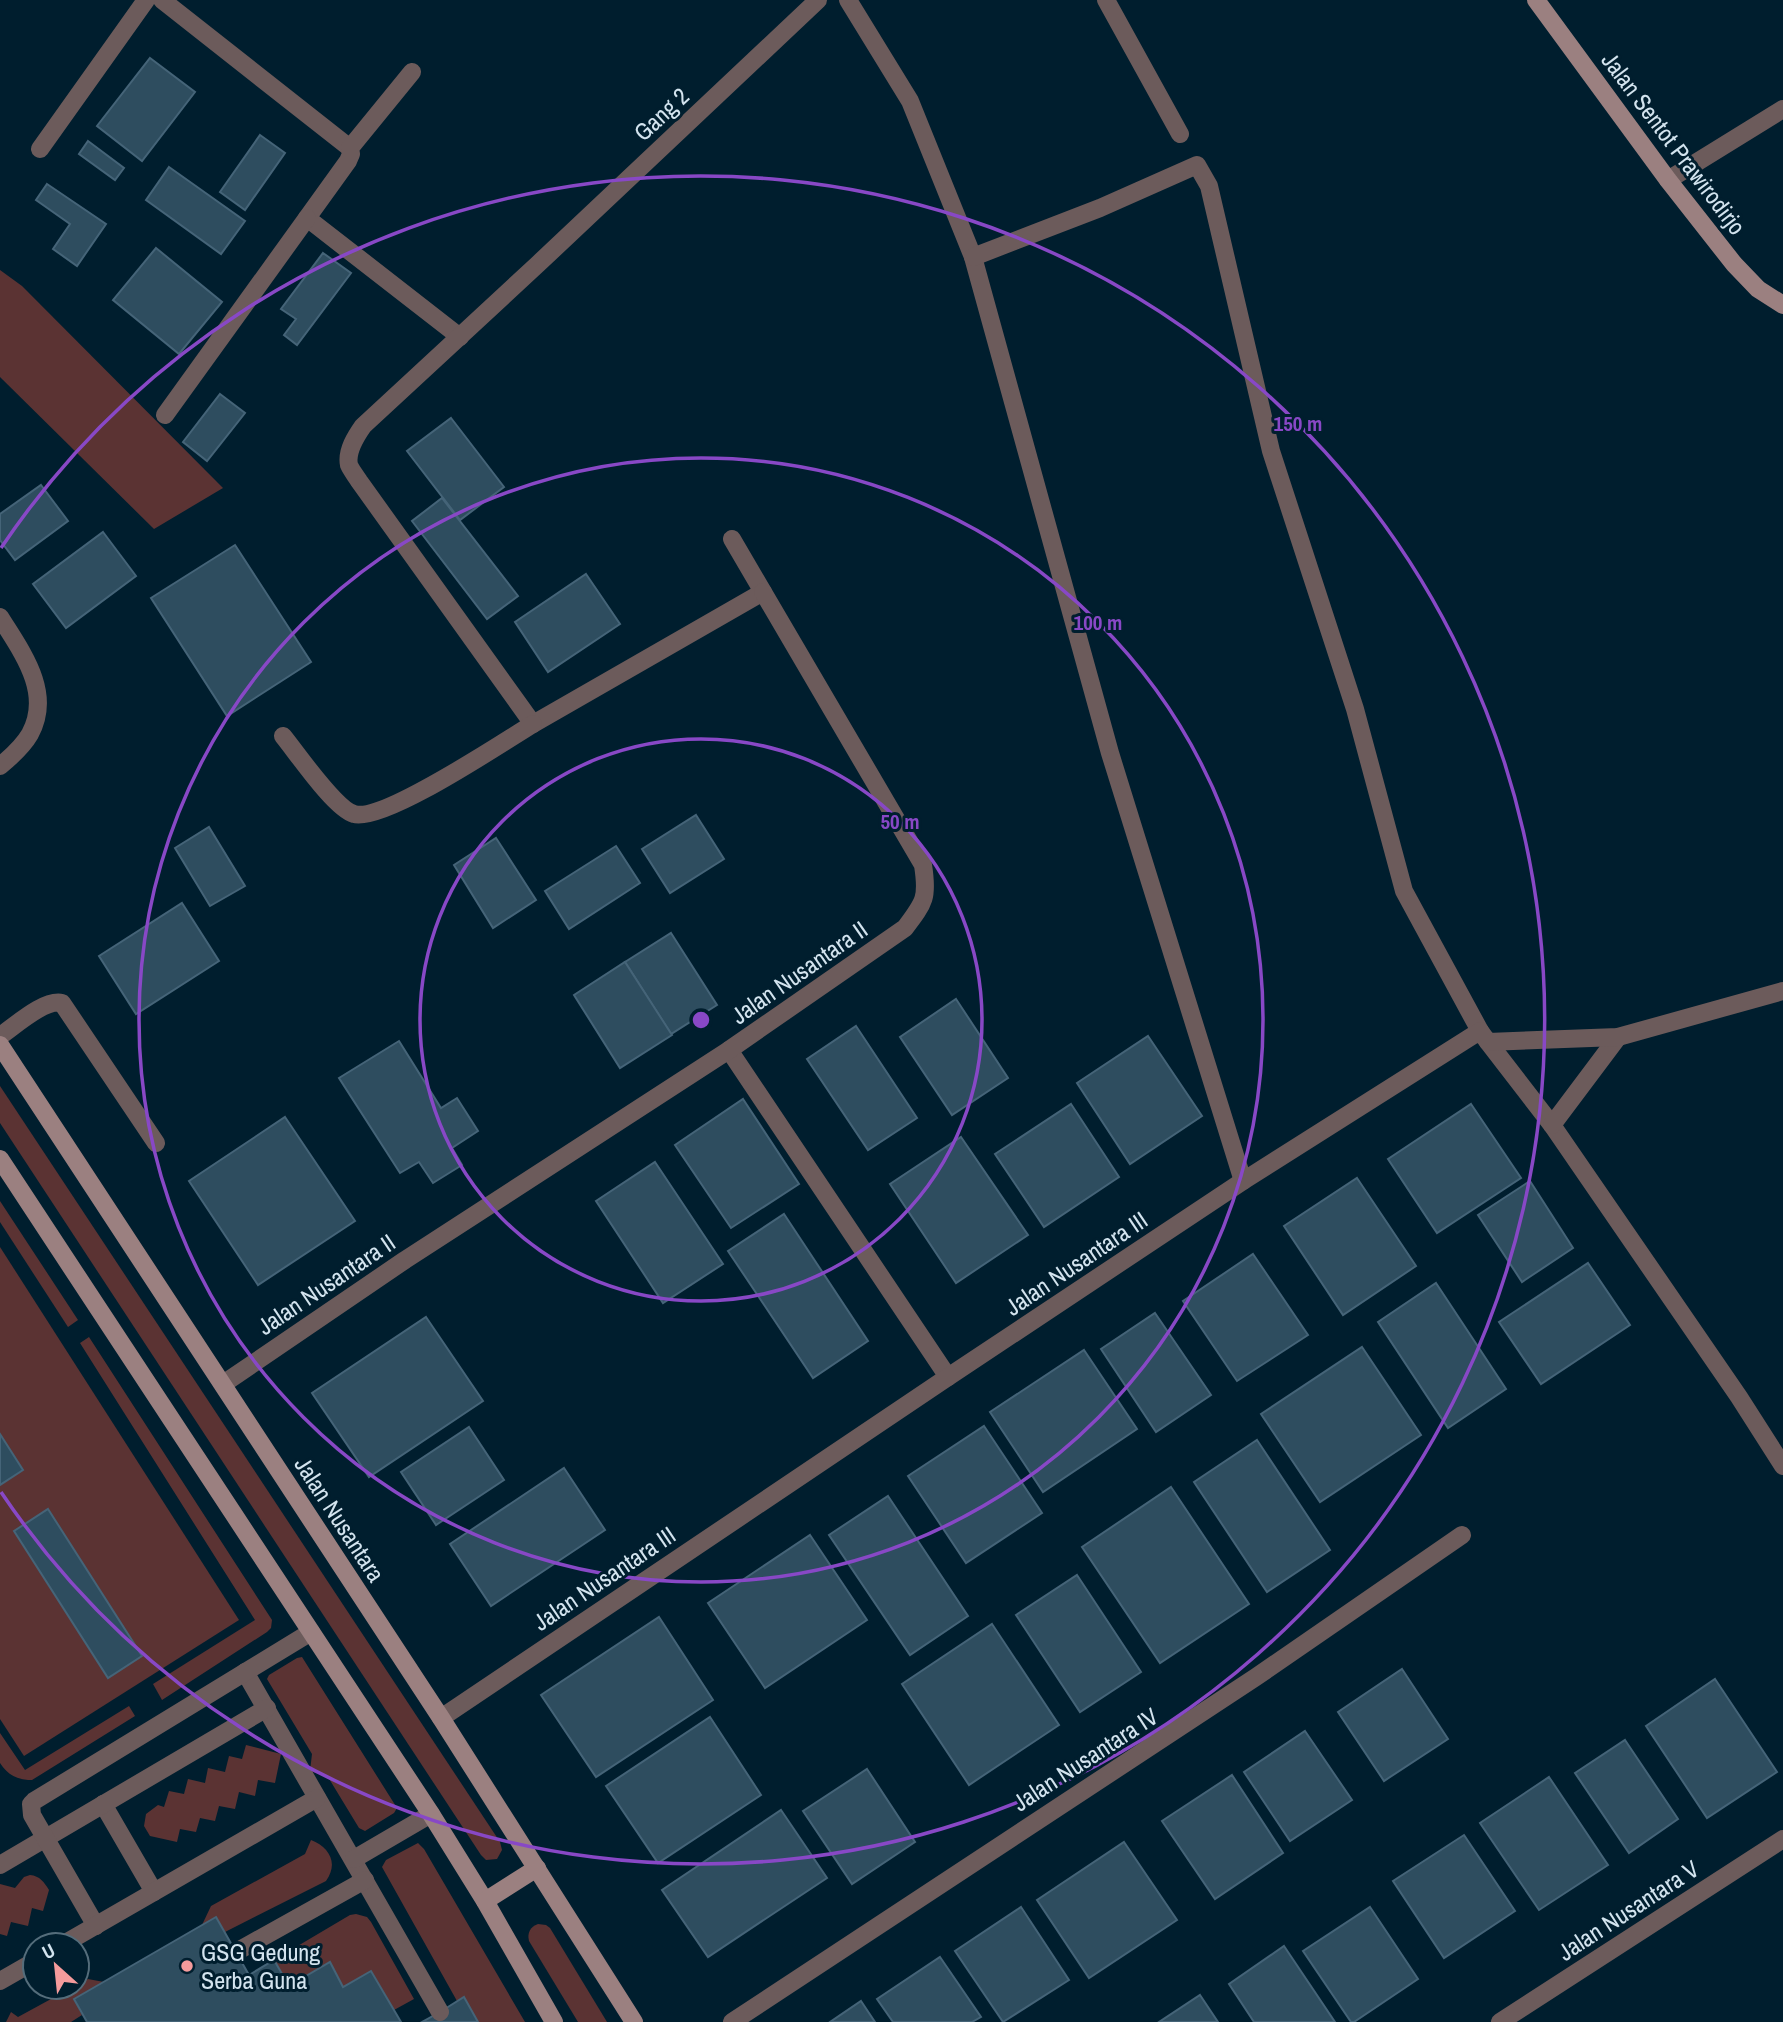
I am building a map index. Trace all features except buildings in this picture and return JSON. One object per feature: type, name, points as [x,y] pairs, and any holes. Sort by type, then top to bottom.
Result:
[{"type":"street","points":[[40,149],[146,0]]},
{"type":"street","points":[[162,0],[350,148],[351,154],[165,415]]},
{"type":"street","name":"Gang 2","points":[[533,724],[349,464],[354,439],[363,426],[818,0]]},
{"type":"street","points":[[848,0],[910,101],[973,257],[1110,753],[1243,1181]]},
{"type":"street","points":[[1106,0],[1180,134]]},
{"type":"street","name":"Jalan Sentot Prawirodirjo","points":[[1536,0],[1668,180],[1734,264],[1758,289],[1783,305]]},
{"type":"street","points":[[350,148],[412,72]]},
{"type":"street","points":[[1668,180],[1783,109]]},
{"type":"street","points":[[973,257],[1100,208],[1197,165],[1209,186],[1271,452],[1355,709],[1404,891],[1484,1037],[1552,1125],[1783,1466]]},
{"type":"street","points":[[307,218],[460,337]]},
{"type":"street","name":"Jalan Nusantara II","points":[[223,1384],[405,1260],[729,1050],[905,928],[918,911],[927,890],[923,865],[732,539]]},
{"type":"street","points":[[283,736],[341,807],[356,815],[381,811],[413,796],[764,592]]},
{"type":"street","points":[[0,617],[30,668],[37,688],[38,710],[30,733],[14,754],[0,766]]},
{"type":"street","points":[[1484,1037],[1618,1037],[1783,991]]},
{"type":"street","points":[[0,1037],[46,1005],[55,1001],[62,1003],[156,1143]]},
{"type":"street","name":"Jalan Nusantara III","points":[[441,1718],[1243,1181],[1484,1037]]},
{"type":"street","points":[[1552,1125],[1618,1037]]},
{"type":"street","name":"Jalan Nusantara","points":[[0,1045],[441,1718],[634,2022]]},
{"type":"street","points":[[729,1050],[948,1377]]},
{"type":"street","points":[[0,1159],[431,1814],[485,1901],[554,2022]]},
{"type":"street","name":"Jalan Nusantara IV","points":[[732,2022],[1245,1684],[1462,1535]]},
{"type":"street","points":[[96,1926],[32,1815],[30,1809],[34,1801],[311,1633]]},
{"type":"street","points":[[245,1672],[440,2012]]},
{"type":"street","points":[[0,1865],[267,1707]]},
{"type":"street","points":[[87,1931],[317,1798]]},
{"type":"street","points":[[103,1804],[154,1892]]},
{"type":"street","points":[[354,1859],[431,1814]]},
{"type":"street","name":"Jalan Nusantara V","points":[[1500,2022],[1783,1839]]},
{"type":"street","points":[[485,1901],[537,1868]]},
{"type":"street","points":[[236,1952],[365,1880]]},
{"type":"street","points":[[0,1981],[21,1969]]},
{"type":"shaded area","points":[[0,270],[22,286],[223,488],[154,529],[0,377]]},
{"type":"shaded area","points":[[0,1086],[500,1842],[502,1850],[497,1859],[486,1860],[481,1855],[0,1123]]},
{"type":"shaded area","points":[[0,1201],[78,1320],[68,1327],[0,1222]]},
{"type":"shaded area","points":[[0,1247],[239,1620],[24,1756],[0,1719]]},
{"type":"shaded area","points":[[89,1337],[272,1620],[271,1628],[267,1632],[162,1700],[153,1684],[255,1620],[80,1343]]},
{"type":"shaded area","points":[[302,1657],[397,1808],[394,1813],[365,1831],[359,1828],[328,1777],[310,1771],[312,1754],[267,1679],[269,1675]]},
{"type":"shaded area","points":[[129,1706],[135,1716],[32,1780],[13,1776],[0,1763],[0,1733],[25,1770]]},
{"type":"shaded area","points":[[246,1745],[281,1754],[275,1783],[258,1780],[255,1796],[239,1792],[235,1809],[219,1806],[215,1821],[200,1818],[196,1832],[180,1829],[177,1842],[150,1836],[144,1826],[146,1814],[158,1805],[164,1807],[169,1791],[184,1794],[188,1779],[205,1783],[208,1768],[225,1772],[229,1756],[242,1759]]},
{"type":"shaded area","points":[[311,1840],[323,1847],[330,1856],[332,1868],[326,1881],[225,1932],[202,1925],[211,1906],[305,1854]]},
{"type":"shaded area","points":[[418,1843],[525,2022],[478,2022],[464,1997],[457,2001],[382,1867],[386,1860]]},
{"type":"shaded area","points":[[30,1875],[41,1880],[49,1890],[43,1911],[32,1908],[28,1926],[11,1922],[7,1936],[0,1934],[0,1884],[15,1888],[24,1877]]},
{"type":"shaded area","points":[[356,1914],[367,1917],[371,1922],[414,1999],[394,2010],[371,1971],[343,1987],[329,1962],[289,1986],[274,1960]]},
{"type":"shaded area","points":[[538,1924],[550,1928],[607,2022],[578,2022],[529,1941],[530,1931]]},
{"type":"shaded area","points":[[91,1980],[104,1982],[91,1989]]},
{"type":"shaded area","points":[[47,2001],[75,2001],[82,2015],[71,2022],[6,2022],[11,2012],[18,2017]]},
{"type":"place","name":"GSG Gedung Serba Guna","points":[[187,1966]]}]
